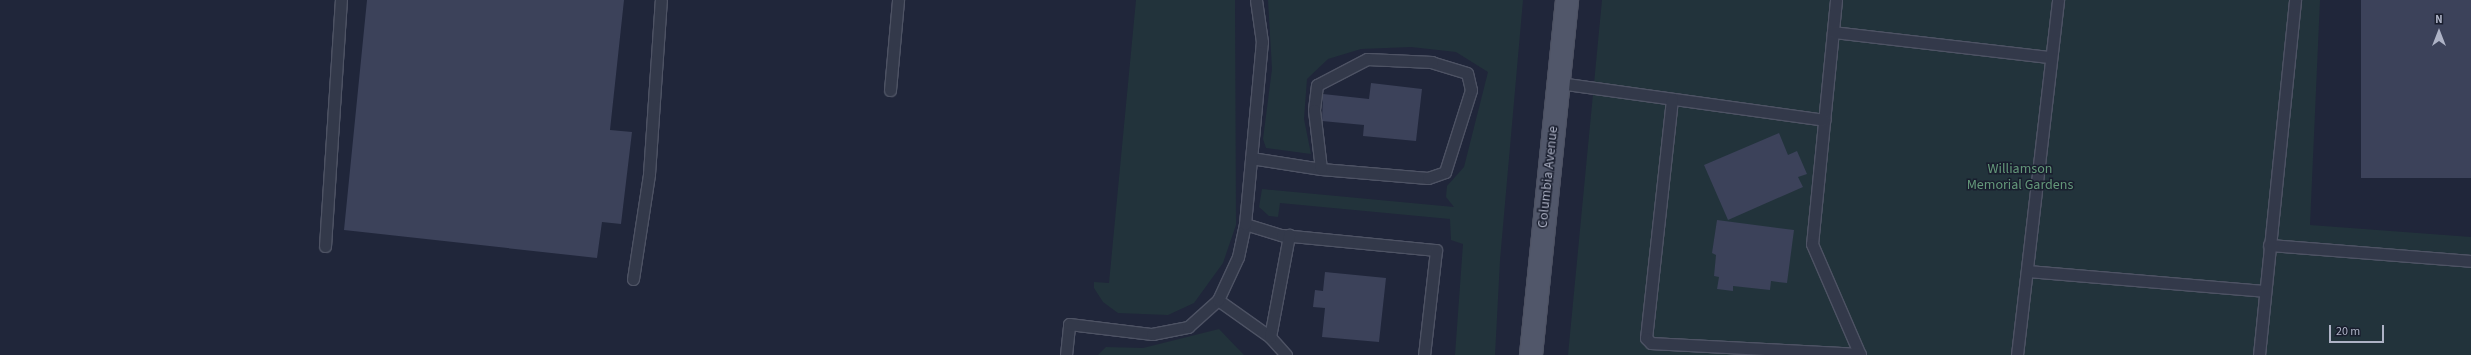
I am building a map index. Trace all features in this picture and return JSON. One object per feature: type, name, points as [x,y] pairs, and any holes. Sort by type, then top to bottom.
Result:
[{"type":"main road","name":"Columbia Avenue","points":[[1531,355],[1567,0]]},
{"type":"lane","points":[[325,246],[341,0]]},
{"type":"lane","points":[[633,279],[649,174],[661,0]]},
{"type":"lane","points":[[890,90],[898,0]]},
{"type":"lane","points":[[1066,355],[1069,324],[1152,334],[1188,327],[1218,300],[1238,257],[1245,224],[1262,42],[1256,0]]},
{"type":"lane","points":[[1672,99],[1646,338],[1651,343],[1860,355],[1812,244],[1836,0]]},
{"type":"lane","points":[[2018,355],[2050,57],[2058,0]]},
{"type":"lane","points":[[2259,355],[2264,291],[2294,0]]},
{"type":"lane","points":[[1833,32],[2050,57]]},
{"type":"lane","points":[[1251,158],[1322,169],[1428,178],[1445,172],[1471,90],[1467,73],[1432,62],[1367,59],[1317,86],[1314,110],[1322,169]]},
{"type":"lane","points":[[1559,83],[1824,120]]},
{"type":"lane","points":[[1245,224],[1290,235],[1436,250],[1424,355]]},
{"type":"lane","points":[[1270,337],[1290,235]]},
{"type":"lane","points":[[2269,245],[2471,261]]},
{"type":"lane","points":[[2027,271],[2264,291]]},
{"type":"lane","points":[[1218,300],[1270,337],[1286,355]]},
{"type":"green space","points":[[1136,0],[1235,0],[1236,225],[1223,263],[1194,303],[1168,315],[1118,313],[1103,302],[1094,288],[1094,282],[1109,283]]},
{"type":"green space","points":[[1268,0],[1523,0],[1500,260],[1495,355],[1455,355],[1463,244],[1451,240],[1450,219],[1280,203],[1278,217],[1269,216],[1259,207],[1262,189],[1454,207],[1446,197],[1447,186],[1464,167],[1488,72],[1456,52],[1411,47],[1361,49],[1328,59],[1307,79],[1304,119],[1311,154],[1266,148],[1263,139],[1272,69]]},
{"type":"green space","name":"Williamson Memorial Gardens","points":[[1602,0],[2320,0],[2310,225],[2471,237],[2471,355],[1568,355]]},
{"type":"green space","points":[[1219,329],[1244,355],[1098,355],[1106,347],[1143,348]]},
{"type":"building","points":[[367,0],[624,0],[610,130],[632,132],[621,224],[602,222],[597,258],[344,230]]},
{"type":"building","points":[[2361,0],[2471,0],[2471,178],[2361,178]]},
{"type":"building","points":[[1371,83],[1422,89],[1416,141],[1363,136],[1364,125],[1322,121],[1323,94],[1369,99]]},
{"type":"building","points":[[1779,133],[1788,155],[1797,151],[1807,174],[1798,177],[1803,187],[1728,220],[1704,165]]},
{"type":"building","points":[[1717,220],[1794,230],[1787,283],[1771,281],[1770,290],[1733,286],[1733,291],[1717,289],[1719,277],[1714,276],[1716,255],[1712,253]]},
{"type":"building","points":[[1325,272],[1386,278],[1379,342],[1322,337],[1325,308],[1313,307],[1315,290],[1323,291]]}]
